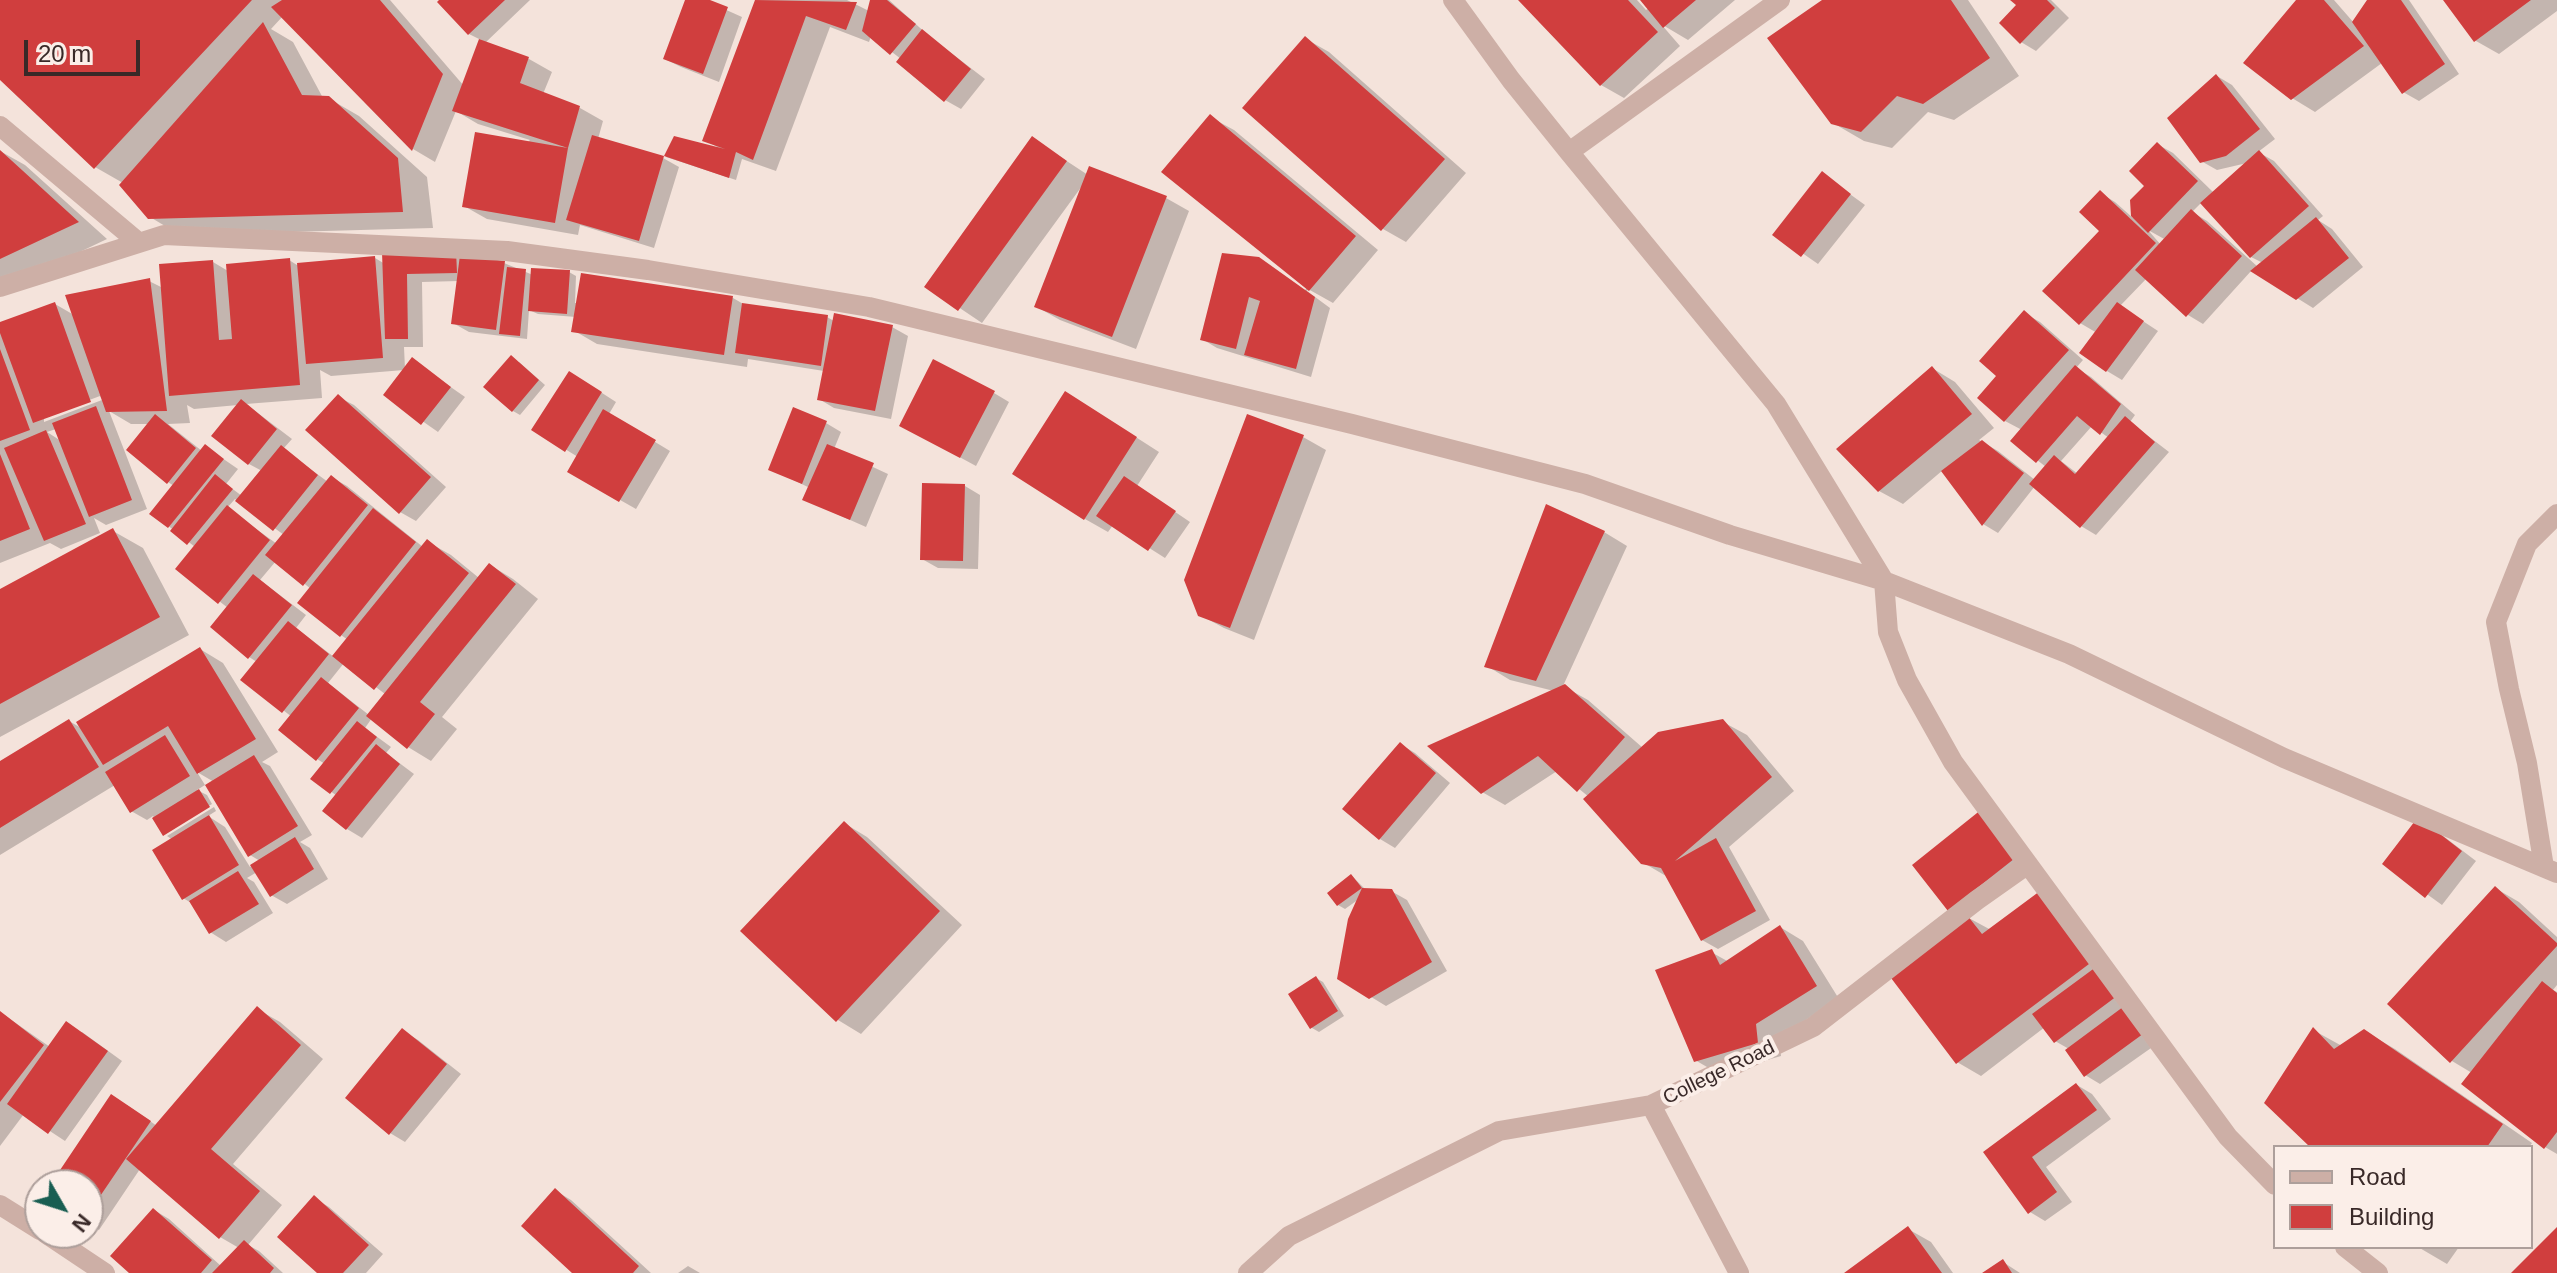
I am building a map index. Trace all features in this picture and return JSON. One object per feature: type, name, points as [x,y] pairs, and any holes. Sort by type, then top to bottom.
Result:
[{"type":"street","points":[[1453,0],[1569,152],[1776,404],[1884,581],[1888,632],[1907,680],[1953,762],[2228,1137],[2273,1183]]},
{"type":"street","points":[[1569,152],[1780,0]]},
{"type":"street","points":[[0,126],[138,242]]},
{"type":"street","points":[[0,287],[164,235],[507,251],[648,270],[869,307],[1585,484],[1730,535],[1884,581],[2069,654],[2284,758],[2550,870]]},
{"type":"street","points":[[2550,870],[2496,622],[2527,544],[2557,514]]},
{"type":"street","name":"College Road","points":[[1248,1273],[1289,1236],[1499,1131],[1651,1105],[1813,1027],[2028,864]]},
{"type":"street","points":[[1651,1105],[1739,1273]]},
{"type":"street","points":[[0,1205],[24,1220]]},
{"type":"street","points":[[69,1249],[105,1273]]},
{"type":"street","points":[[2348,1249],[2378,1273]]},
{"type":"building","points":[[0,0],[252,0],[94,169],[0,80]]},
{"type":"building","points":[[282,0],[380,0],[443,74],[412,151],[271,7]]},
{"type":"building","points":[[505,0],[468,35],[437,2]]},
{"type":"building","points":[[685,0],[710,0],[728,7],[703,74],[663,59]]},
{"type":"building","points":[[755,0],[857,2],[846,30],[806,16],[753,160],[736,152],[729,178],[664,156],[674,136],[725,149],[702,141]]},
{"type":"building","points":[[870,0],[887,0],[916,24],[890,55],[862,31]]},
{"type":"building","points":[[1518,0],[1628,0],[1658,32],[1600,86]]},
{"type":"building","points":[[1640,0],[1696,0],[1663,28]]},
{"type":"building","points":[[1822,0],[1951,0],[1990,58],[1923,104],[1897,96],[1861,132],[1831,124],[1767,38]]},
{"type":"building","points":[[2010,0],[2047,0],[2055,8],[2020,44],[1999,23],[2016,5]]},
{"type":"building","points":[[2296,0],[2324,0],[2364,46],[2291,100],[2243,63]]},
{"type":"building","points":[[2367,0],[2401,0],[2445,64],[2402,94],[2352,22]]},
{"type":"building","points":[[2443,0],[2531,0],[2474,42]]},
{"type":"building","points":[[263,22],[302,95],[329,96],[398,158],[403,212],[148,219],[119,185]]},
{"type":"building","points":[[922,29],[971,69],[944,102],[896,62]]},
{"type":"building","points":[[1305,36],[1445,159],[1381,231],[1242,108]]},
{"type":"building","points":[[479,39],[529,57],[520,83],[580,106],[568,148],[452,111]]},
{"type":"building","points":[[2216,74],[2260,129],[2226,156],[2200,163],[2167,118]]},
{"type":"building","points":[[1210,114],[1356,236],[1309,291],[1161,172]]},
{"type":"building","points":[[475,132],[568,148],[555,223],[462,207]]},
{"type":"building","points":[[592,135],[664,156],[639,241],[566,220]]},
{"type":"building","points":[[1032,136],[1067,161],[958,311],[924,287]]},
{"type":"building","points":[[2157,142],[2198,181],[2148,233],[2131,216],[2130,200],[2144,186],[2129,171]]},
{"type":"building","points":[[0,150],[79,222],[0,259]]},
{"type":"building","points":[[2259,150],[2309,206],[2250,258],[2200,203]]},
{"type":"building","points":[[1089,166],[1167,196],[1112,337],[1034,307]]},
{"type":"building","points":[[1822,171],[1851,194],[1801,257],[1772,235]]},
{"type":"building","points":[[2100,190],[2156,243],[2079,325],[2042,291],[2099,231],[2079,212]]},
{"type":"building","points":[[2191,209],[2242,256],[2186,317],[2135,270]]},
{"type":"building","points":[[2316,217],[2349,258],[2296,300],[2250,271]]},
{"type":"building","points":[[456,250],[457,273],[407,274],[408,339],[385,339],[382,252]]},
{"type":"building","points":[[1222,253],[1259,257],[1315,297],[1296,369],[1244,355],[1260,301],[1249,297],[1236,349],[1200,340]]},
{"type":"building","points":[[460,255],[505,261],[496,330],[451,324]]},
{"type":"building","points":[[375,256],[383,358],[306,364],[297,263]]},
{"type":"building","points":[[290,258],[300,385],[169,396],[159,264],[213,260],[219,340],[232,339],[226,264]]},
{"type":"building","points":[[507,267],[526,269],[520,336],[499,334]]},
{"type":"building","points":[[531,268],[570,270],[567,314],[528,311]]},
{"type":"building","points":[[581,273],[733,296],[724,355],[571,332]]},
{"type":"building","points":[[150,278],[167,411],[106,412],[65,295]]},
{"type":"building","points":[[55,302],[91,402],[33,423],[0,333],[0,322]]},
{"type":"building","points":[[2117,302],[2144,321],[2106,372],[2079,353]]},
{"type":"building","points":[[742,303],[828,315],[821,366],[735,353]]},
{"type":"building","points":[[2024,310],[2069,350],[2004,422],[1977,398],[1996,376],[1979,361]]},
{"type":"building","points":[[834,313],[893,325],[875,411],[817,400]]},
{"type":"building","points":[[0,349],[30,430],[0,441]]},
{"type":"building","points":[[511,355],[539,380],[512,412],[483,387]]},
{"type":"building","points":[[412,357],[451,387],[421,425],[383,395]]},
{"type":"building","points":[[933,359],[995,391],[960,458],[899,426]]},
{"type":"building","points":[[2075,365],[2121,404],[2100,435],[2077,416],[2036,463],[2010,441]]},
{"type":"building","points":[[1932,366],[1972,414],[1878,492],[1836,449]]},
{"type":"building","points":[[569,371],[602,392],[565,452],[531,430]]},
{"type":"building","points":[[1065,391],[1137,437],[1084,520],[1012,474]]},
{"type":"building","points":[[338,394],[431,477],[399,514],[305,430]]},
{"type":"building","points":[[241,399],[277,429],[248,465],[211,436]]},
{"type":"building","points":[[96,406],[132,500],[89,517],[52,423]]},
{"type":"building","points":[[793,407],[827,421],[802,484],[768,470]]},
{"type":"building","points":[[603,409],[656,440],[619,502],[567,472]]},
{"type":"building","points":[[155,414],[196,448],[167,484],[126,450]]},
{"type":"building","points":[[1247,414],[1304,435],[1230,628],[1198,616],[1184,580]]},
{"type":"building","points":[[2125,416],[2155,442],[2080,528],[2029,484],[2054,455],[2075,474]]},
{"type":"building","points":[[46,430],[86,524],[44,541],[4,448]]},
{"type":"building","points":[[1982,440],[2024,473],[1982,526],[1941,471]]},
{"type":"building","points":[[205,444],[224,459],[168,528],[149,514]]},
{"type":"building","points":[[827,444],[874,463],[850,520],[802,500]]},
{"type":"building","points":[[281,445],[318,475],[273,531],[235,501]]},
{"type":"building","points":[[0,454],[30,529],[0,541]]},
{"type":"building","points":[[215,474],[233,489],[187,545],[170,531]]},
{"type":"building","points":[[331,475],[368,505],[303,586],[265,555]]},
{"type":"building","points":[[1124,476],[1176,511],[1148,551],[1096,516]]},
{"type":"building","points":[[922,483],[965,484],[963,561],[920,560]]},
{"type":"building","points":[[1546,504],[1605,531],[1536,681],[1484,667]]},
{"type":"building","points":[[227,505],[270,540],[218,604],[175,569]]},
{"type":"building","points":[[373,508],[416,542],[340,637],[297,603]]},
{"type":"building","points":[[113,528],[160,617],[0,704],[0,589]]},
{"type":"building","points":[[427,539],[469,573],[374,690],[332,656]]},
{"type":"building","points":[[489,563],[516,584],[420,702],[435,714],[407,749],[366,716]]},
{"type":"building","points":[[253,574],[292,605],[248,659],[210,627]]},
{"type":"building","points":[[288,621],[329,654],[282,713],[240,680]]},
{"type":"building","points":[[200,647],[256,739],[197,774],[168,726],[103,765],[76,722]]},
{"type":"building","points":[[321,677],[359,708],[316,761],[278,730]]},
{"type":"building","points":[[1565,684],[1625,737],[1577,792],[1538,756],[1481,794],[1427,746]]},
{"type":"building","points":[[69,719],[99,767],[0,828],[0,761]]},
{"type":"building","points":[[1723,719],[1772,777],[1675,861],[1716,838],[1756,911],[1701,941],[1661,868],[1641,864],[1583,799],[1658,732]]},
{"type":"building","points":[[357,721],[377,737],[330,794],[310,779]]},
{"type":"building","points":[[165,735],[190,776],[130,813],[105,772]]},
{"type":"building","points":[[1400,742],[1436,773],[1379,840],[1342,809]]},
{"type":"building","points":[[376,744],[400,764],[346,830],[322,811]]},
{"type":"building","points":[[254,755],[298,826],[248,857],[205,785]]},
{"type":"building","points":[[199,789],[210,807],[163,836],[152,818]]},
{"type":"building","points":[[1982,809],[2019,855],[1948,911],[1912,865]]},
{"type":"building","points":[[209,815],[239,865],[182,900],[152,850]]},
{"type":"building","points":[[2418,817],[2462,851],[2425,898],[2382,864]]},
{"type":"building","points":[[844,821],[940,911],[836,1022],[740,931]]},
{"type":"building","points":[[295,837],[314,869],[270,897],[250,865]]},
{"type":"building","points":[[238,871],[259,904],[209,934],[189,901]]},
{"type":"building","points":[[1351,874],[1362,888],[1337,906],[1327,893]]},
{"type":"building","points":[[2495,886],[2557,946],[2450,1063],[2387,1004]]},
{"type":"building","points":[[1362,888],[1392,889],[1432,962],[1369,999],[1337,979],[1348,919]]},
{"type":"building","points":[[2040,891],[2093,961],[1956,1064],[1888,974],[1967,915],[1982,934]]},
{"type":"building","points":[[1780,925],[1817,986],[1756,1024],[1758,1043],[1694,1062],[1655,970],[1712,949],[1720,965]]},
{"type":"building","points":[[2100,964],[2121,993],[2054,1043],[2032,1014]]},
{"type":"building","points":[[1316,976],[1338,1011],[1310,1029],[1288,994]]},
{"type":"building","points":[[2542,981],[2557,993],[2557,1132],[2544,1149],[2461,1084]]},
{"type":"building","points":[[2127,1004],[2147,1031],[2084,1077],[2065,1050]]},
{"type":"building","points":[[257,1006],[301,1045],[211,1149],[260,1191],[219,1239],[126,1159]]},
{"type":"building","points":[[0,1011],[44,1045],[0,1102]]},
{"type":"building","points":[[66,1021],[108,1051],[48,1134],[7,1104]]},
{"type":"building","points":[[2313,1027],[2334,1049],[2364,1029],[2503,1124],[2488,1145],[2308,1145],[2264,1103]]},
{"type":"building","points":[[402,1028],[447,1064],[389,1135],[345,1098]]},
{"type":"building","points":[[2076,1083],[2097,1110],[2032,1157],[2057,1192],[2028,1214],[1983,1152]]},
{"type":"building","points":[[111,1094],[151,1121],[104,1190],[104,1169],[61,1169]]},
{"type":"building","points":[[555,1188],[639,1266],[633,1273],[572,1273],[521,1226]]},
{"type":"building","points":[[314,1195],[369,1245],[343,1273],[317,1273],[277,1237]]},
{"type":"building","points":[[153,1208],[212,1260],[201,1273],[129,1273],[110,1256]]},
{"type":"building","points":[[1908,1226],[1942,1273],[1844,1273]]},
{"type":"building","points":[[2557,1227],[2557,1273],[2511,1273]]},
{"type":"building","points":[[244,1240],[274,1268],[270,1273],[212,1273]]},
{"type":"building","points":[[2003,1259],[2012,1273],[1982,1273]]}]
